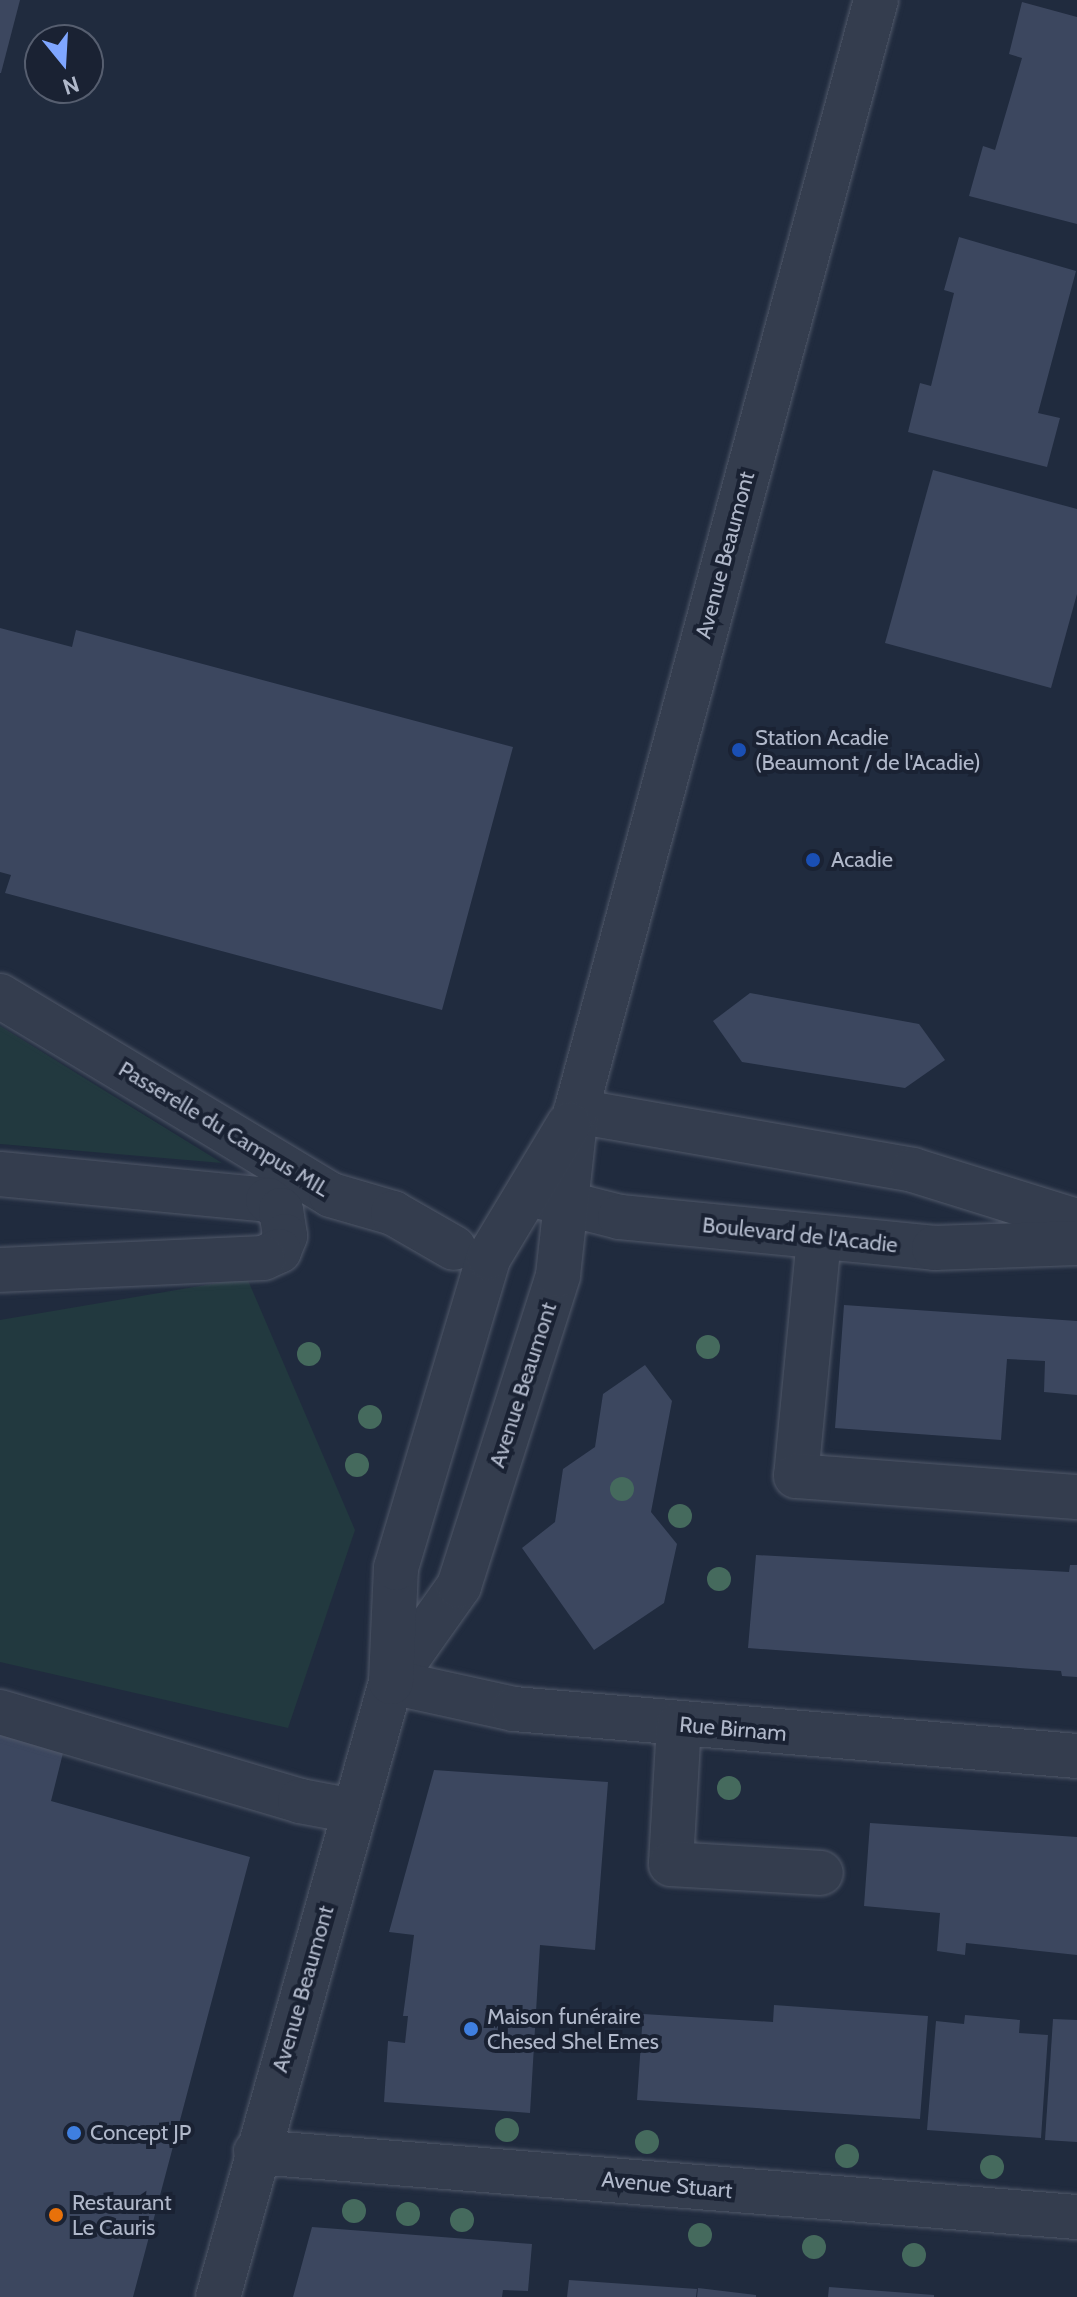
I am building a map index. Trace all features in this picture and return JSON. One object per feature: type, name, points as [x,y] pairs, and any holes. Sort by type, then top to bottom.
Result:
[{"type":"street","name":"Avenue Beaumont","points":[[218,2297],[256,2152],[391,1682],[396,1568],[489,1257],[546,1198],[576,1111],[876,0]]},
{"type":"street","name":"Passerelle du Campus MIL","points":[[0,996],[331,1195],[393,1213],[454,1248]]},
{"type":"street","points":[[576,1111],[913,1170],[1077,1221]]},
{"type":"street","name":"Passerelle du Campus MIL","points":[[0,1174],[268,1200],[281,1210],[285,1226],[284,1245],[263,1258],[0,1270]]},
{"type":"street","name":"Avenue Beaumont","points":[[391,1682],[459,1586],[558,1275],[546,1198]]},
{"type":"street","name":"Boulevard de l'Acadie","points":[[546,1198],[620,1217],[934,1248],[1077,1243]]},
{"type":"street","points":[[819,1238],[796,1476],[1077,1497]]},
{"type":"street","name":"Rue Birnam","points":[[391,1682],[480,1705],[1077,1756]]},
{"type":"street","points":[[0,1712],[300,1801],[354,1811]]},
{"type":"street","points":[[679,1724],[671,1864],[821,1873]]},
{"type":"street","name":"Avenue Stuart","points":[[256,2152],[1077,2217]]},
{"type":"green space","points":[[0,1026],[222,1163],[0,1144]]},
{"type":"green space","points":[[247,1278],[355,1530],[288,1728],[0,1662],[0,1320]]},
{"type":"building","points":[[0,0],[20,0],[1,73],[0,73]]},
{"type":"building","points":[[1022,2],[1077,17],[1077,224],[969,196],[983,146],[995,150],[1022,58],[1009,54]]},
{"type":"building","points":[[959,237],[1076,271],[1038,413],[1060,418],[1047,467],[908,432],[920,383],[931,386],[954,293],[944,290]]},
{"type":"building","points":[[933,470],[1077,509],[1077,594],[1051,688],[885,643]]},
{"type":"building","points":[[0,628],[72,647],[76,630],[513,747],[442,1010],[5,893],[11,875],[0,872]]},
{"type":"building","points":[[750,993],[919,1024],[945,1060],[905,1088],[742,1062],[713,1021]]},
{"type":"building","points":[[844,1305],[1077,1321],[1077,1395],[1044,1392],[1045,1361],[1007,1359],[1001,1440],[835,1428]]},
{"type":"building","points":[[645,1365],[672,1401],[651,1512],[677,1544],[664,1603],[594,1650],[522,1548],[555,1522],[563,1469],[595,1447],[603,1394]]},
{"type":"building","points":[[756,1555],[1069,1572],[1070,1565],[1077,1565],[1077,1677],[1062,1676],[1061,1671],[748,1648]]},
{"type":"building","points":[[0,1727],[65,1745],[51,1801],[250,1857],[133,2297],[0,2297]]},
{"type":"building","points":[[434,1770],[608,1782],[595,1950],[540,1945],[530,2113],[384,2102],[388,2041],[405,2043],[408,2016],[403,2016],[414,1935],[389,1932]]},
{"type":"building","points":[[870,1823],[1077,1837],[1077,1955],[966,1943],[965,1955],[937,1951],[940,1913],[864,1906]]},
{"type":"building","points":[[774,2005],[928,2016],[920,2119],[637,2100],[643,2014],[773,2022]]},
{"type":"building","points":[[965,2015],[1020,2020],[1019,2033],[1048,2035],[1041,2138],[927,2130],[936,2021],[964,2024]]},
{"type":"building","points":[[1053,2019],[1077,2020],[1077,2142],[1045,2140]]},
{"type":"building","points":[[312,2227],[532,2244],[528,2291],[503,2290],[502,2297],[293,2297]]},
{"type":"building","points":[[569,2280],[697,2289],[696,2297],[567,2297]]},
{"type":"building","points":[[829,2287],[934,2295],[934,2297],[828,2297]]},
{"type":"building","points":[[698,2288],[756,2295],[756,2297],[697,2297]]},
{"type":"place","name":"Station Acadie (Beaumont / de l'Acadie)","points":[[739,750]]},
{"type":"place","name":"Acadie","points":[[813,860]]},
{"type":"place","name":"Maison funéraire Chesed Shel Emes","points":[[471,2029]]},
{"type":"place","name":"Concept JP","points":[[74,2133]]},
{"type":"place","name":"Restaurant Le Cauris","points":[[56,2215]]}]
